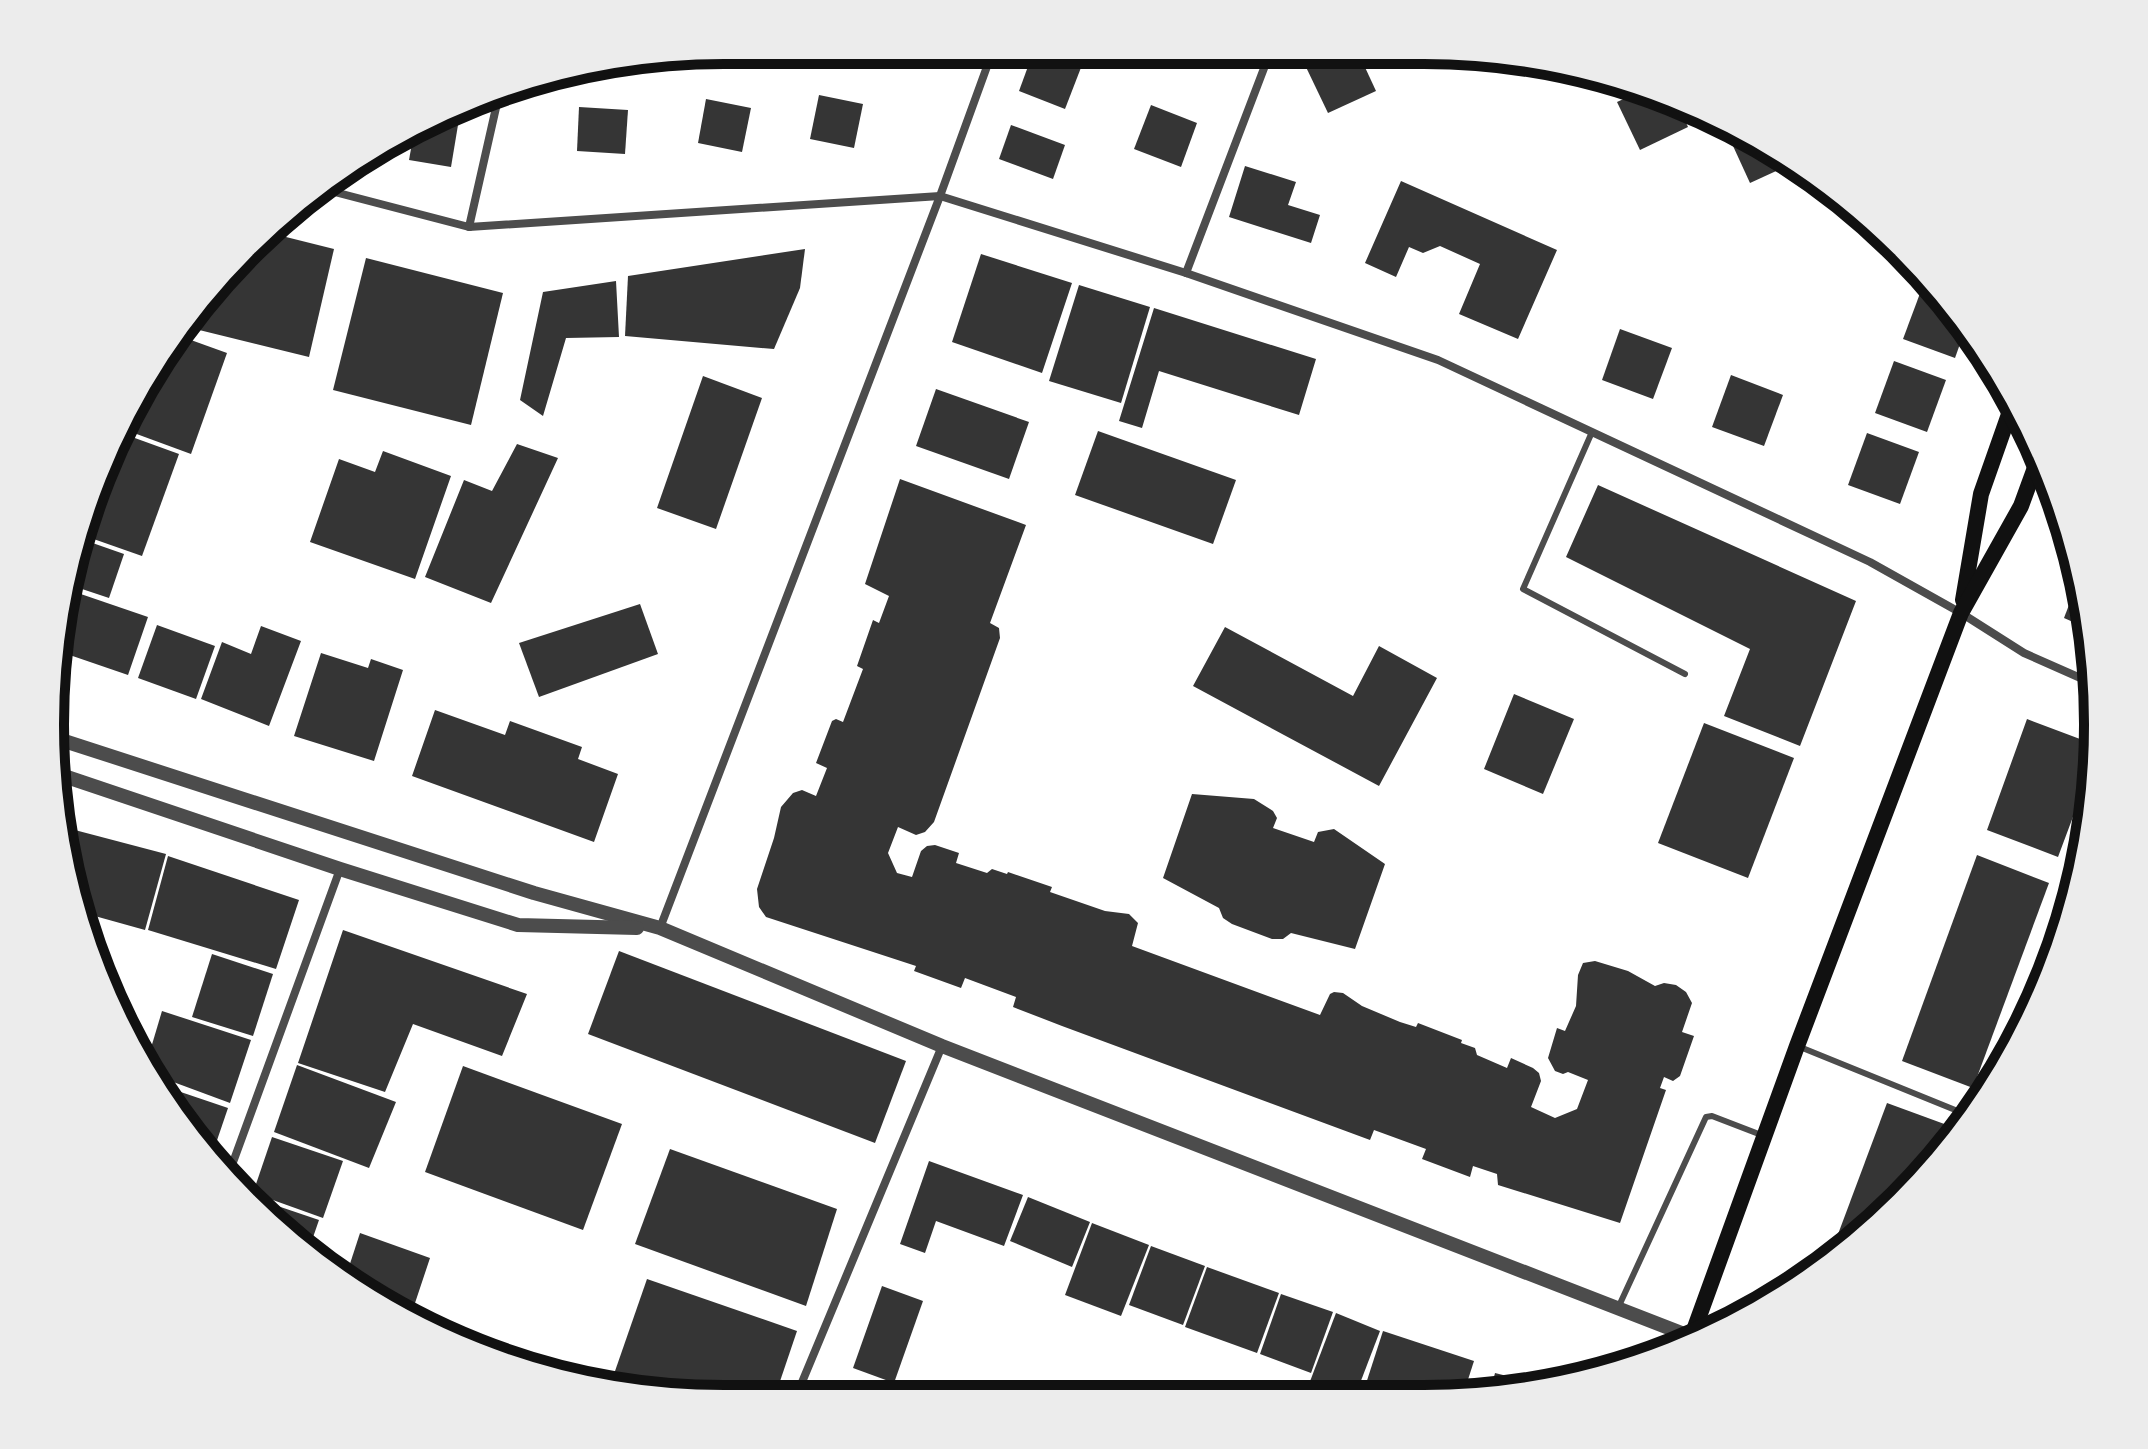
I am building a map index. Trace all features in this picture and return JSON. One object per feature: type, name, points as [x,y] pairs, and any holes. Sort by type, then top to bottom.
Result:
[{"type":"main road","points":[[1961,613],[1981,494],[2008,417]]},
{"type":"main road","points":[[1698,1325],[1797,1046],[1961,613],[2021,506],[2034,471]]},
{"type":"street","points":[[660,928],[988,64]]},
{"type":"street","points":[[1186,273],[1266,64]]},
{"type":"street","points":[[469,227],[497,105]]},
{"type":"street","points":[[334,192],[469,227],[940,196],[1186,273],[1438,360],[1870,562],[2024,653],[2083,679]]},
{"type":"street","points":[[64,741],[534,893],[660,928],[942,1046],[1679,1334]]},
{"type":"street","points":[[66,777],[518,925],[660,928]]},
{"type":"street","points":[[232,1165],[340,869]]},
{"type":"street","points":[[801,1385],[942,1046]]},
{"type":"lane","points":[[1592,432],[1523,589],[1685,674]]},
{"type":"lane","points":[[1797,1046],[1959,1111]]},
{"type":"lane","points":[[1618,1308],[1706,1117],[1712,1116],[1764,1136]]},
{"type":"building","points":[[1029,64],[1082,65],[1065,109],[1019,91]]},
{"type":"building","points":[[1363,64],[1376,91],[1328,113],[1305,65]]},
{"type":"building","points":[[819,95],[863,104],[854,148],[810,139]]},
{"type":"building","points":[[1628,97],[1636,99],[1684,117],[1688,127],[1640,150],[1617,102]]},
{"type":"building","points":[[706,99],[751,108],[742,152],[698,143]]},
{"type":"building","points":[[1151,105],[1197,123],[1181,167],[1134,149]]},
{"type":"building","points":[[579,107],[628,110],[625,154],[577,151]]},
{"type":"building","points":[[451,124],[458,125],[451,167],[409,160],[412,142]]},
{"type":"building","points":[[1011,125],[1065,145],[1053,179],[999,159]]},
{"type":"building","points":[[1730,139],[1781,169],[1750,183]]},
{"type":"building","points":[[1245,166],[1296,182],[1288,205],[1320,215],[1311,243],[1229,217]]},
{"type":"building","points":[[1401,181],[1557,250],[1518,339],[1459,314],[1480,264],[1440,246],[1423,253],[1409,247],[1396,277],[1365,263]]},
{"type":"building","points":[[281,236],[334,249],[309,357],[195,329],[257,257]]},
{"type":"building","points":[[805,249],[800,288],[774,349],[625,336],[628,276]]},
{"type":"building","points":[[981,254],[1072,283],[1042,373],[952,342]]},
{"type":"building","points":[[366,258],[503,293],[471,425],[333,390]]},
{"type":"building","points":[[616,281],[619,337],[566,338],[543,416],[520,400],[543,292]]},
{"type":"building","points":[[1079,285],[1150,307],[1121,403],[1049,381]]},
{"type":"building","points":[[1921,290],[1961,341],[1955,358],[1903,339]]},
{"type":"building","points":[[1154,308],[1316,359],[1299,415],[1159,371],[1142,428],[1119,421]]},
{"type":"building","points":[[1620,329],[1672,348],[1653,399],[1602,380]]},
{"type":"building","points":[[188,339],[227,353],[191,454],[132,432],[152,394]]},
{"type":"building","points":[[1894,361],[1946,380],[1927,432],[1875,413]]},
{"type":"building","points":[[1731,375],[1783,395],[1764,446],[1712,427]]},
{"type":"building","points":[[703,376],[762,398],[716,529],[657,508]]},
{"type":"building","points":[[936,389],[1029,422],[1009,479],[916,446]]},
{"type":"building","points":[[1098,431],[1236,480],[1213,544],[1075,495]]},
{"type":"building","points":[[1867,433],[1919,452],[1900,504],[1848,485]]},
{"type":"building","points":[[130,436],[179,454],[142,556],[91,538]]},
{"type":"building","points":[[517,444],[558,458],[491,603],[425,577],[464,480],[492,491]]},
{"type":"building","points":[[383,451],[451,476],[415,579],[310,542],[339,459],[375,472]]},
{"type":"building","points":[[900,479],[1026,525],[990,623],[999,628],[1000,638],[934,822],[925,832],[916,835],[898,827],[888,853],[897,873],[912,877],[921,851],[935,845],[959,853],[956,863],[987,873],[992,869],[1008,872],[1052,887],[1050,892],[1105,911],[1129,914],[1138,923],[1132,946],[1320,1015],[1330,994],[1343,993],[1362,1006],[1400,1022],[1416,1027],[1418,1023],[1462,1040],[1461,1043],[1475,1048],[1477,1055],[1507,1068],[1511,1058],[1533,1068],[1539,1073],[1541,1081],[1531,1107],[1555,1118],[1577,1109],[1588,1080],[1568,1072],[1555,1071],[1548,1058],[1557,1028],[1565,1031],[1576,1006],[1578,975],[1583,963],[1595,961],[1628,971],[1655,986],[1664,983],[1676,985],[1686,992],[1692,1003],[1682,1032],[1694,1036],[1680,1076],[1673,1081],[1664,1077],[1660,1088],[1666,1090],[1620,1223],[1498,1185],[1497,1174],[1473,1166],[1470,1177],[1422,1159],[1426,1149],[1374,1130],[1370,1140],[1062,1026],[1013,1007],[1016,997],[965,978],[961,988],[914,971],[916,966],[766,917],[759,907],[757,889],[781,807],[793,793],[802,790],[816,796],[827,768],[816,763],[832,721],[843,722],[863,669],[857,666],[873,620],[879,623],[889,596],[865,584]]},
{"type":"building","points":[[1598,485],[1856,601],[1800,746],[1724,716],[1750,649],[1566,557]]},
{"type":"building","points":[[90,542],[124,554],[109,598],[79,588]]},
{"type":"building","points":[[78,593],[148,617],[128,675],[68,654]]},
{"type":"building","points":[[2071,599],[2076,623],[2064,618]]},
{"type":"building","points":[[640,604],[658,654],[539,697],[519,643]]},
{"type":"building","points":[[157,625],[215,646],[196,699],[138,678]]},
{"type":"building","points":[[261,626],[301,641],[269,726],[201,699],[222,642],[251,654]]},
{"type":"building","points":[[1225,627],[1353,696],[1379,646],[1437,678],[1379,786],[1193,686]]},
{"type":"building","points":[[321,653],[368,668],[371,659],[403,670],[374,761],[294,736]]},
{"type":"building","points":[[1514,694],[1574,719],[1543,794],[1484,769]]},
{"type":"building","points":[[435,710],[505,735],[510,721],[582,747],[578,759],[618,774],[594,842],[412,776]]},
{"type":"building","points":[[2027,719],[2084,740],[2079,800],[2058,857],[1987,830]]},
{"type":"building","points":[[1704,723],[1794,758],[1748,878],[1658,843]]},
{"type":"building","points":[[1192,794],[1254,799],[1273,811],[1277,818],[1273,828],[1314,842],[1318,832],[1334,829],[1385,864],[1355,949],[1291,933],[1283,939],[1272,939],[1232,924],[1223,918],[1219,908],[1163,878]]},
{"type":"building","points":[[73,830],[166,854],[145,930],[93,915]]},
{"type":"building","points":[[1977,855],[2049,883],[1973,1088],[1902,1061]]},
{"type":"building","points":[[168,856],[299,900],[276,969],[148,930]]},
{"type":"building","points":[[343,930],[527,994],[502,1056],[413,1024],[385,1092],[298,1063]]},
{"type":"building","points":[[619,951],[906,1061],[875,1143],[588,1034]]},
{"type":"building","points":[[212,954],[273,974],[253,1036],[192,1017]]},
{"type":"building","points":[[162,1011],[251,1040],[230,1103],[168,1080],[150,1051]]},
{"type":"building","points":[[297,1065],[396,1102],[369,1168],[274,1132]]},
{"type":"building","points":[[463,1066],[622,1124],[583,1230],[425,1172]]},
{"type":"building","points":[[174,1090],[228,1108],[215,1145]]},
{"type":"building","points":[[1887,1103],[1949,1126],[1891,1192],[1835,1241]]},
{"type":"building","points":[[272,1137],[343,1161],[323,1218],[261,1196],[254,1189]]},
{"type":"building","points":[[670,1149],[837,1209],[806,1306],[635,1244]]},
{"type":"building","points":[[929,1161],[1023,1195],[1004,1246],[936,1221],[925,1253],[900,1244]]},
{"type":"building","points":[[1028,1197],[1090,1222],[1072,1267],[1010,1241]]},
{"type":"building","points":[[269,1203],[319,1220],[312,1240]]},
{"type":"building","points":[[1092,1223],[1149,1245],[1121,1316],[1065,1295]]},
{"type":"building","points":[[360,1233],[430,1258],[414,1307],[349,1268]]},
{"type":"building","points":[[1151,1246],[1205,1266],[1183,1325],[1129,1305]]},
{"type":"building","points":[[1207,1267],[1279,1293],[1257,1353],[1185,1327]]},
{"type":"building","points":[[647,1279],[797,1331],[779,1385],[681,1384],[614,1374]]},
{"type":"building","points":[[882,1286],[923,1301],[894,1383],[853,1368]]},
{"type":"building","points":[[1281,1294],[1333,1312],[1311,1373],[1260,1354]]},
{"type":"building","points":[[1336,1313],[1380,1331],[1359,1385],[1309,1384]]},
{"type":"building","points":[[1383,1331],[1474,1361],[1467,1384],[1366,1385]]},
{"type":"building","points":[[1495,1373],[1515,1378],[1510,1379],[1493,1381]]}]
